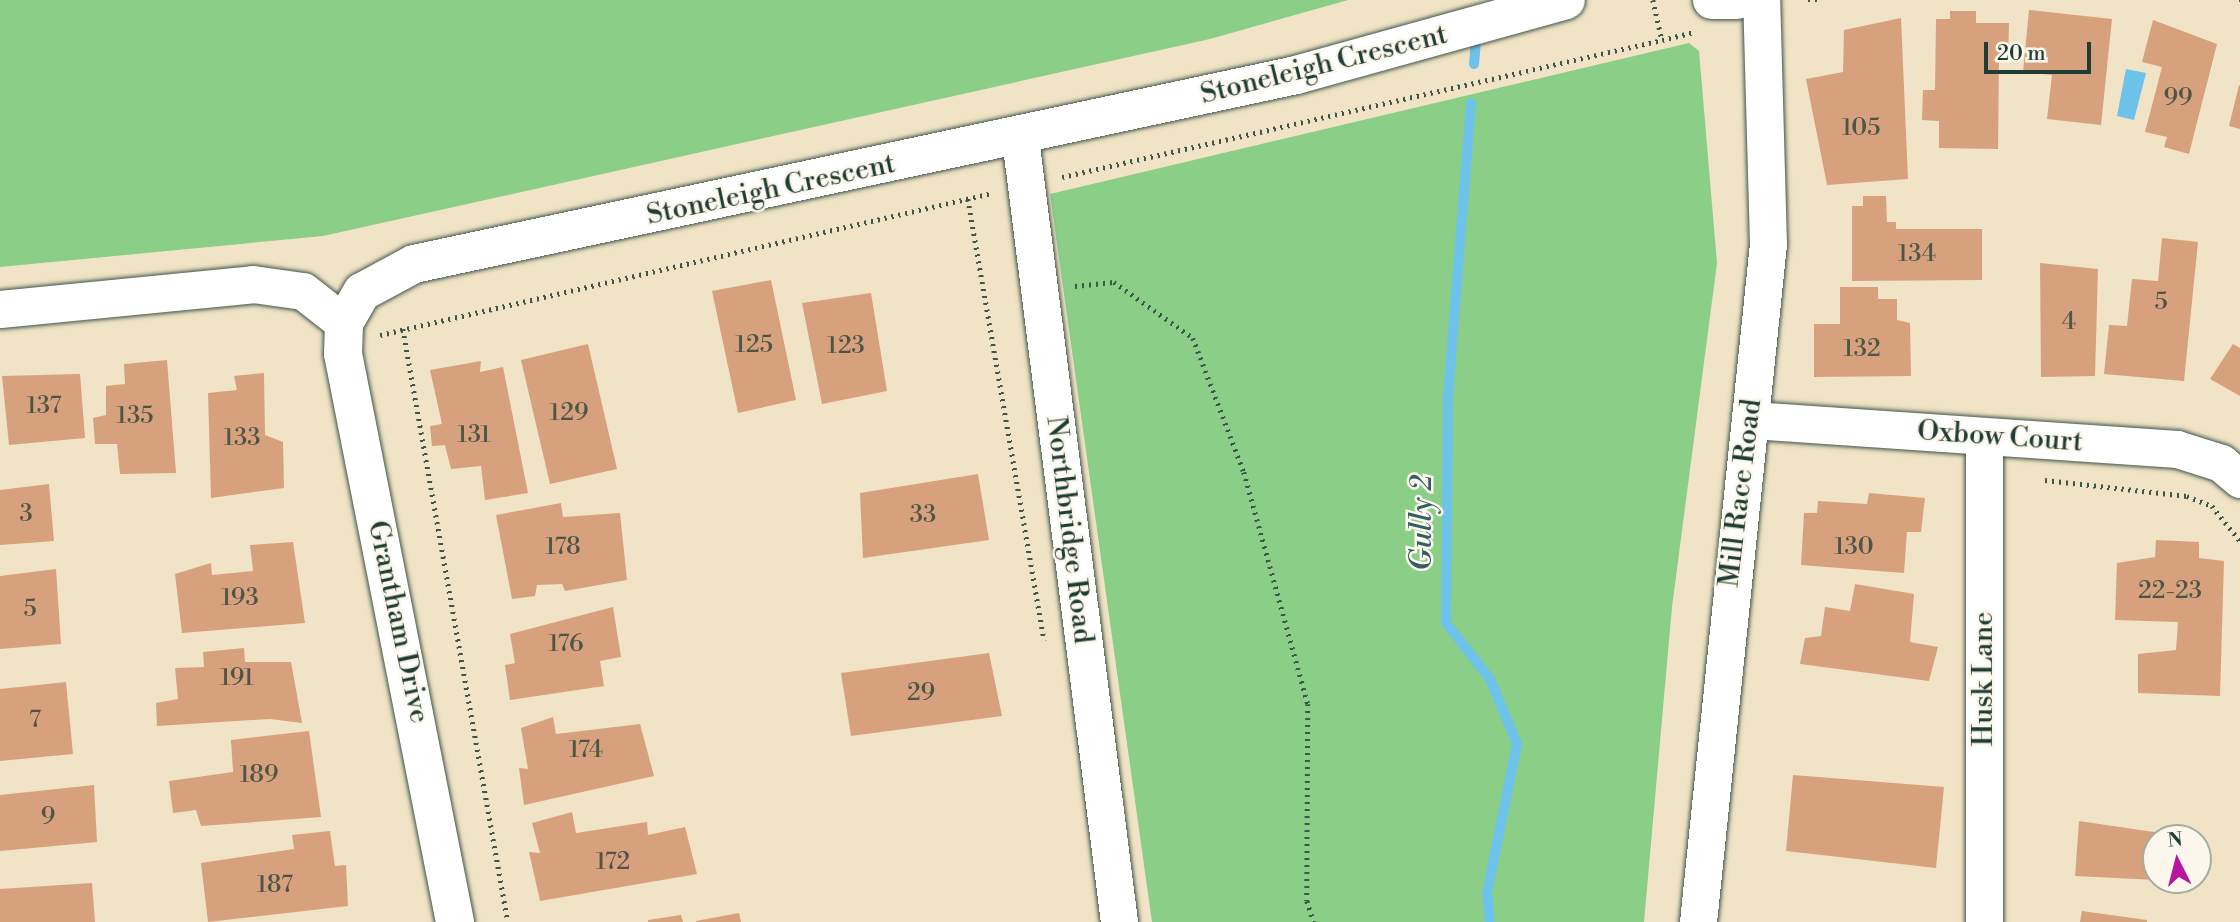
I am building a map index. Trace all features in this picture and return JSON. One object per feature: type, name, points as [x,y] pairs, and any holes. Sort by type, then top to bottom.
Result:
[{"type":"street","name":"Stoneleigh Crescent","points":[[344,323],[362,292],[414,264],[1020,138],[1296,75],[1566,0]]},
{"type":"street","name":"Mill Race Road","points":[[1698,922],[1728,594],[1752,420],[1768,244],[1758,63],[1761,0]]},
{"type":"street","name":"Mill Race Road","points":[[1722,1],[1748,37],[1758,63]]},
{"type":"street","name":"Northbridge Road","points":[[1020,138],[1119,922]]},
{"type":"street","points":[[0,309],[253,284],[303,291],[344,323]]},
{"type":"street","name":"Grantham Drive","points":[[344,323],[343,354],[455,922]]},
{"type":"street","name":"Oxbow Court","points":[[1752,420],[2177,449],[2221,463],[2240,479]]},
{"type":"street","name":"Husk Lane","points":[[1984,436],[1984,922]]},
{"type":"path","points":[[1808,0],[1820,0]]},
{"type":"path","points":[[968,199],[1046,652]]},
{"type":"path","points":[[1039,290],[1114,282],[1193,338],[1244,472],[1308,704],[1307,901],[1314,922]]},
{"type":"path","points":[[403,329],[508,922]]},
{"type":"green space","points":[[0,0],[1348,0],[1210,39],[323,236],[0,267]]},
{"type":"green space","points":[[1689,43],[1699,51],[1717,263],[1672,607],[1644,922],[1152,922],[1050,194]]},
{"type":"water","points":[[2126,69],[2146,73],[2134,120],[2117,116]]},
{"type":"building","points":[[2029,10],[2112,19],[2101,125],[2047,119],[2052,75],[2023,72]]},
{"type":"building","points":[[1950,11],[1976,11],[1976,23],[2009,23],[2008,60],[1999,60],[1998,149],[1939,148],[1939,121],[1922,120],[1923,90],[1935,90],[1936,19],[1950,19]]},
{"type":"building","points":[[1901,18],[1908,179],[1827,185],[1806,79],[1843,72],[1844,30]]},
{"type":"building","points":[[2153,20],[2217,44],[2189,154],[2164,147],[2167,137],[2145,132],[2162,67],[2142,62]]},
{"type":"building","points":[[2240,86],[2240,129],[2229,126]]},
{"type":"building","points":[[1863,196],[1886,196],[1887,222],[1896,222],[1896,229],[1982,229],[1982,280],[1852,281],[1852,206],[1863,206]]},
{"type":"building","points":[[2162,238],[2198,242],[2184,381],[2104,374],[2109,325],[2127,326],[2132,279],[2158,281]]},
{"type":"building","points":[[2040,263],[2098,269],[2095,376],[2041,377]]},
{"type":"building","points":[[771,280],[796,400],[738,413],[712,291]]},
{"type":"building","points":[[1840,287],[1878,287],[1878,299],[1897,299],[1897,320],[1910,323],[1911,376],[1814,377],[1814,324],[1840,324]]},
{"type":"building","points":[[871,293],[887,391],[822,404],[802,303]]},
{"type":"building","points":[[588,344],[617,469],[550,484],[521,360]]},
{"type":"building","points":[[2233,344],[2240,348],[2240,396],[2210,379]]},
{"type":"building","points":[[167,360],[176,473],[120,474],[117,444],[95,444],[93,418],[106,415],[106,386],[125,384],[124,364]]},
{"type":"building","points":[[481,361],[480,372],[503,367],[528,493],[485,500],[481,466],[451,469],[445,445],[432,446],[430,426],[442,424],[430,370]]},
{"type":"building","points":[[264,373],[265,435],[283,442],[284,488],[211,498],[208,393],[237,390],[234,376]]},
{"type":"building","points":[[80,374],[85,438],[9,445],[2,376]]},
{"type":"building","points":[[978,474],[989,540],[863,558],[860,493]]},
{"type":"building","points":[[49,484],[54,541],[0,545],[0,490]]},
{"type":"building","points":[[1869,493],[1925,498],[1921,532],[1907,532],[1904,573],[1801,565],[1804,513],[1817,513],[1818,501],[1867,504]]},
{"type":"building","points":[[561,503],[563,517],[620,513],[627,580],[565,591],[562,584],[537,585],[535,596],[512,599],[496,515]]},
{"type":"building","points":[[2156,540],[2199,542],[2199,558],[2224,561],[2220,696],[2138,693],[2138,654],[2176,650],[2178,622],[2115,620],[2117,563],[2155,557]]},
{"type":"building","points":[[293,542],[305,623],[182,633],[175,574],[211,563],[212,575],[253,571],[250,545]]},
{"type":"building","points":[[56,569],[61,644],[0,649],[0,576]]},
{"type":"building","points":[[1855,584],[1914,594],[1910,642],[1938,647],[1929,681],[1800,664],[1805,638],[1821,636],[1825,607],[1850,611]]},
{"type":"building","points":[[613,607],[621,657],[600,661],[604,686],[510,700],[505,665],[515,663],[510,634]]},
{"type":"building","points":[[244,648],[245,662],[291,662],[302,723],[270,719],[157,726],[156,703],[178,699],[175,668],[204,667],[203,652]]},
{"type":"building","points":[[989,653],[1002,716],[851,736],[841,673]]},
{"type":"building","points":[[66,682],[73,754],[0,761],[0,689]]},
{"type":"building","points":[[553,717],[556,734],[640,724],[654,776],[524,805],[519,768],[528,769],[521,728]]},
{"type":"building","points":[[309,731],[321,817],[201,826],[196,810],[173,813],[169,781],[233,772],[231,740]]},
{"type":"building","points":[[1793,775],[1944,787],[1936,868],[1786,851]]},
{"type":"building","points":[[94,785],[97,842],[0,851],[0,795]]},
{"type":"building","points":[[572,812],[576,833],[647,822],[648,835],[685,827],[697,874],[540,901],[529,852],[540,853],[532,823]]},
{"type":"building","points":[[2079,821],[2142,830],[2142,879],[2075,876]]},
{"type":"building","points":[[330,831],[335,866],[346,865],[348,906],[208,922],[201,863],[294,849],[292,835]]},
{"type":"building","points":[[92,883],[95,922],[0,922],[0,889]]},
{"type":"building","points":[[2082,911],[2147,920],[2147,922],[2080,922]]},
{"type":"building","points":[[739,913],[741,922],[696,922],[696,921]]},
{"type":"building","points":[[681,915],[683,922],[648,922],[648,920]]},
{"type":"waterway","name":"Gully 2","points":[[1474,64],[1477,32]]},
{"type":"waterway","name":"Gully 2","points":[[1471,103],[1448,398],[1446,623],[1490,679],[1517,744],[1487,893],[1490,922]]}]
